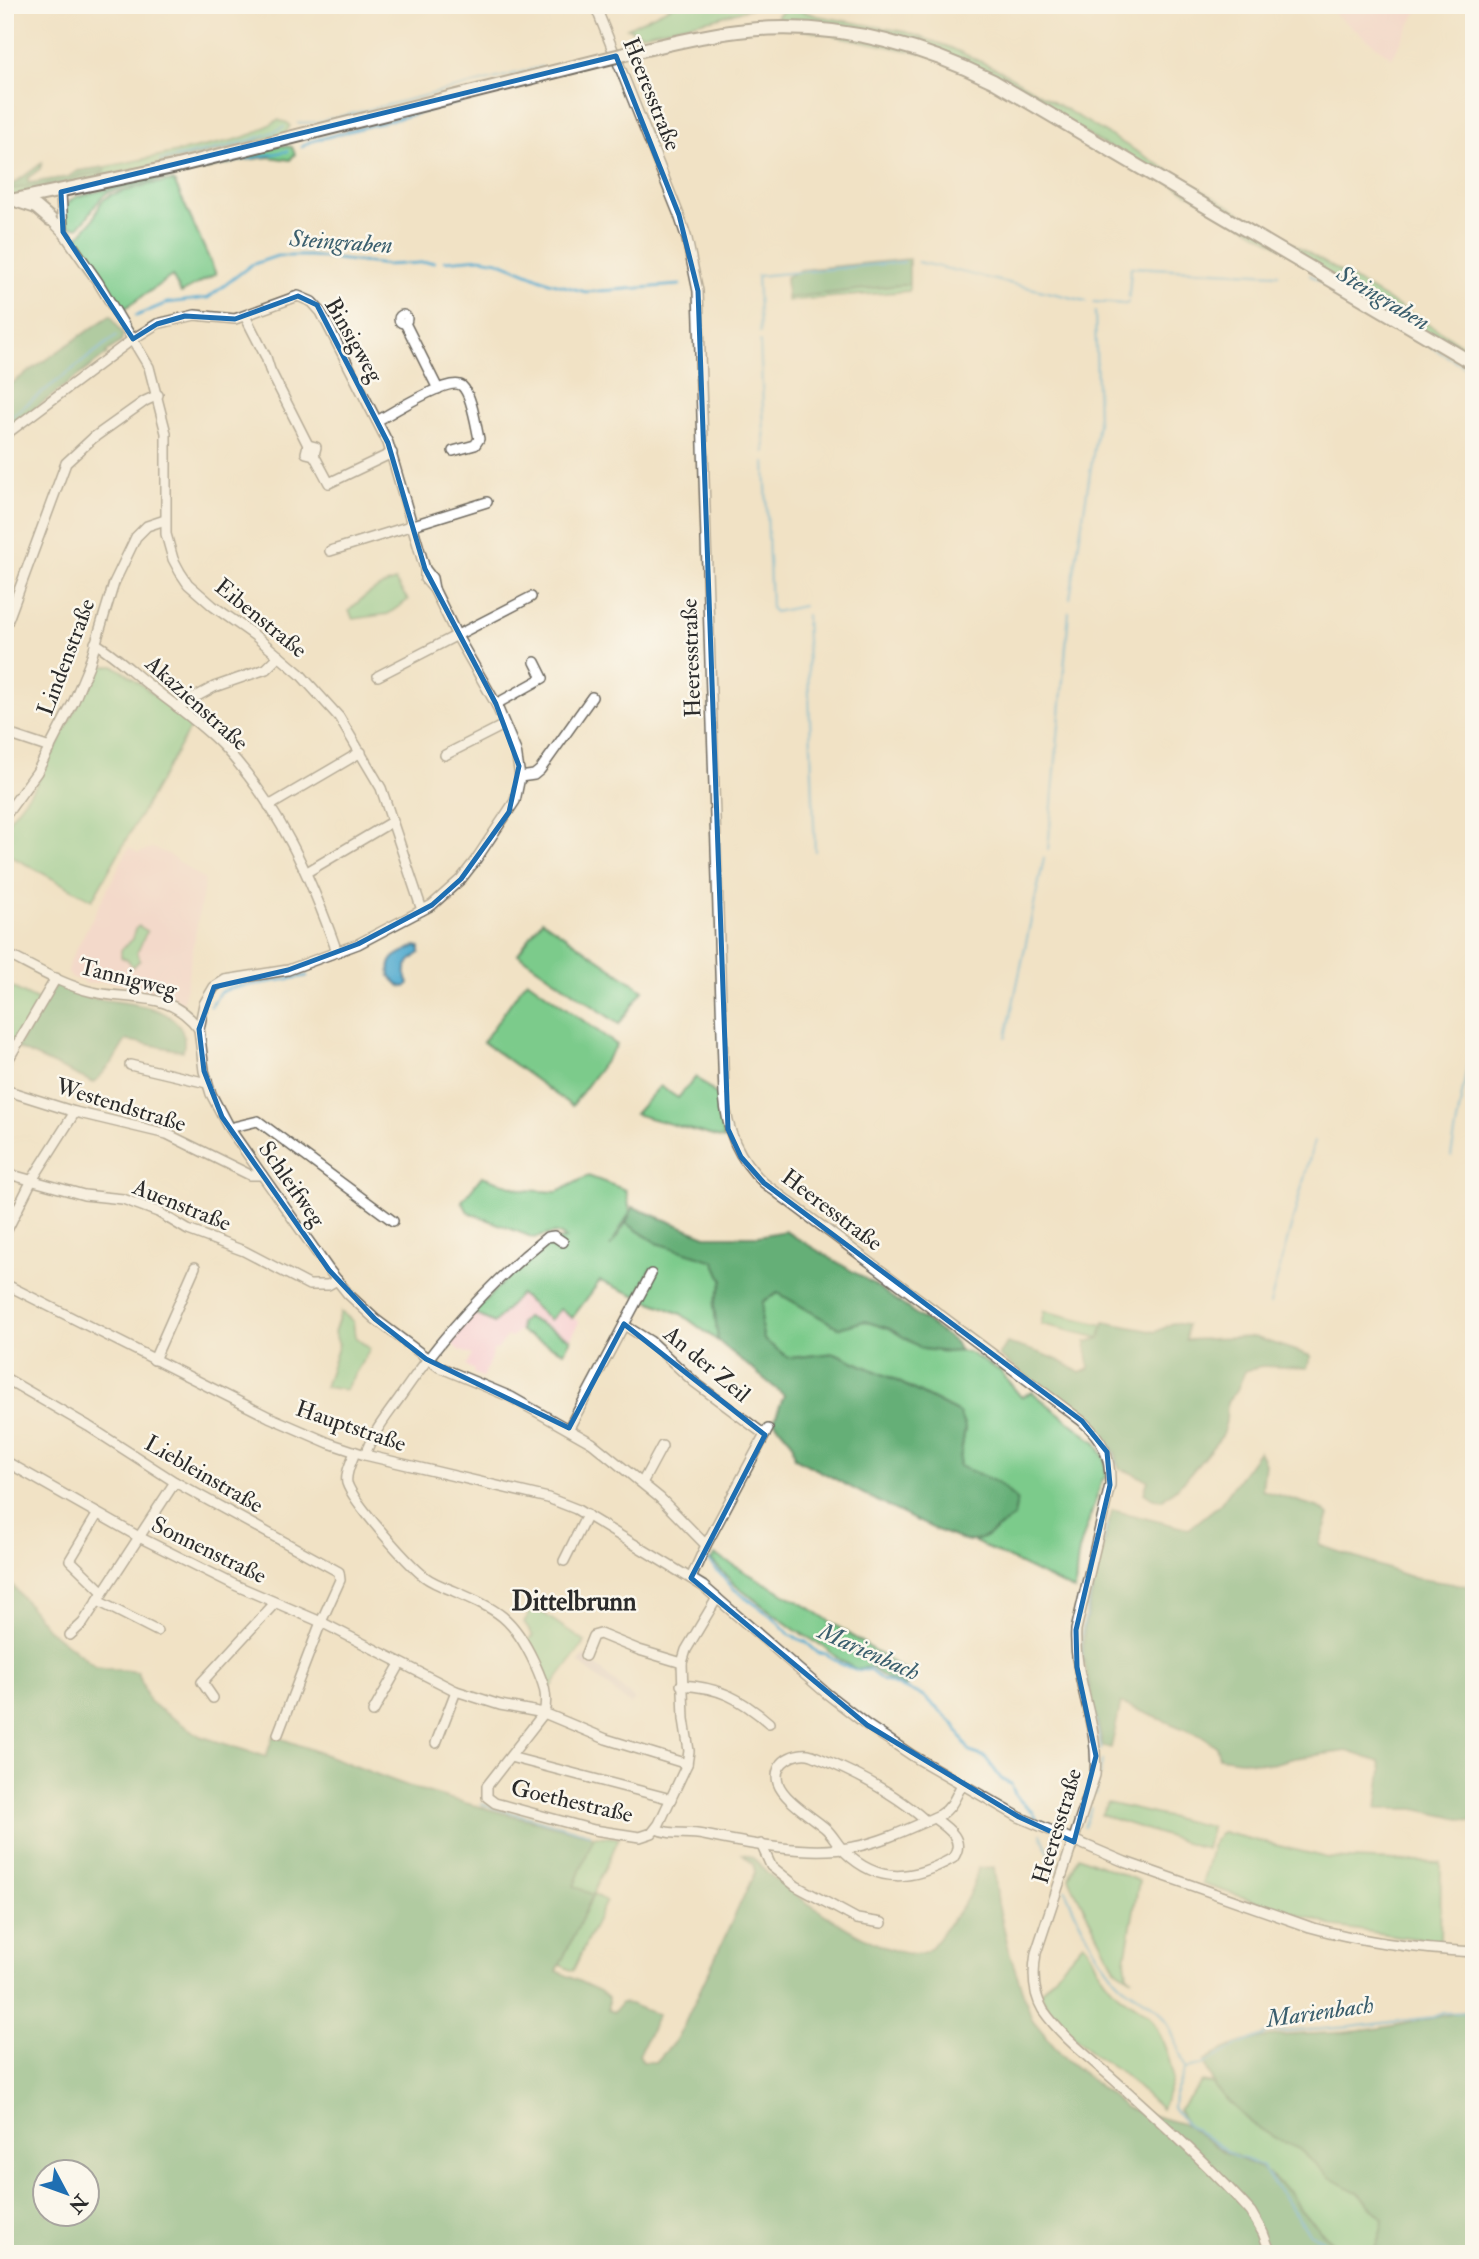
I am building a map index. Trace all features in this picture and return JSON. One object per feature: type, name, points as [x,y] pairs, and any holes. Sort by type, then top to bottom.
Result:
[{"type":"main road","points":[[11,201],[186,164],[600,60],[717,34],[775,29],[852,33],[927,52],[965,67],[1015,93],[1474,364]]},
{"type":"main road","points":[[11,201],[36,207],[50,219],[55,193]]},
{"type":"street","name":"Heeresstraße","points":[[595,5],[679,215],[698,291],[724,1096],[728,1129],[741,1157],[764,1183],[1082,1421],[1093,1430],[1107,1452],[1111,1469],[1110,1485],[1076,1630],[1077,1667],[1096,1756],[1093,1783],[1033,1969],[1042,2008],[1062,2033],[1238,2197],[1264,2233],[1271,2254]]},
{"type":"street","points":[[55,193],[63,232]]},
{"type":"street","name":"Eibenstraße","points":[[50,219],[63,232],[120,316],[149,367],[158,396],[167,444],[165,520],[173,558],[188,584],[213,607],[300,674],[331,707],[381,788],[422,910]]},
{"type":"street","name":"Binsigweg","points":[[5,435],[133,339],[158,324],[185,316],[229,320],[298,296],[312,302],[321,312],[392,453],[425,569],[425,579],[434,589],[496,704],[516,751],[520,777]]},
{"type":"street","points":[[245,316],[308,445],[316,447],[314,455],[329,483],[392,453]]},
{"type":"street","points":[[405,323],[438,388]]},
{"type":"street","points":[[377,421],[438,388],[452,384],[463,387],[474,418],[478,442],[453,451]]},
{"type":"street","points":[[5,628],[66,463],[93,438],[145,401],[158,396]]},
{"type":"street","points":[[330,551],[487,502]]},
{"type":"street","name":"Lindenstraße","points":[[5,816],[27,789],[83,680],[114,583],[136,537],[147,526],[165,520]]},
{"type":"street","points":[[377,676],[531,597]]},
{"type":"street","name":"Akazienstraße","points":[[95,643],[120,660],[223,746],[269,806],[291,841],[307,872],[337,952]]},
{"type":"street","points":[[177,707],[214,687],[266,669],[279,656]]},
{"type":"street","points":[[496,704],[544,678],[535,662]]},
{"type":"street","points":[[337,952],[374,937],[439,900],[461,879],[515,801],[520,777],[534,775],[540,771],[592,697]]},
{"type":"street","points":[[445,755],[504,725]]},
{"type":"street","points":[[5,733],[50,748]]},
{"type":"street","points":[[269,806],[361,752]]},
{"type":"street","points":[[307,872],[393,821]]},
{"type":"street","name":"Schleifweg","points":[[337,952],[288,970],[225,980],[208,994],[199,1029],[201,1057],[207,1083],[229,1128],[337,1280],[375,1319],[439,1367],[511,1397],[592,1443],[642,1483],[706,1545]]},
{"type":"street","name":"Tannigweg","points":[[5,953],[56,978],[99,994],[166,1002],[190,1016],[199,1029]]},
{"type":"street","points":[[5,1065],[56,978]]},
{"type":"street","points":[[130,1065],[207,1083]]},
{"type":"street","name":"Westendstraße","points":[[5,1090],[75,1112],[167,1134],[250,1175],[262,1175]]},
{"type":"street","points":[[5,1234],[32,1180],[75,1112]]},
{"type":"street","points":[[229,1128],[258,1121],[393,1221]]},
{"type":"street","name":"Auenstraße","points":[[5,1173],[84,1195],[123,1199],[159,1212],[188,1230],[244,1251],[309,1285],[328,1285],[337,1280]]},
{"type":"street","points":[[365,1455],[374,1436],[426,1359],[484,1294],[547,1237],[554,1236],[563,1242]]},
{"type":"street","points":[[154,1360],[195,1267]]},
{"type":"street","points":[[569,1428],[651,1274]]},
{"type":"street","name":"Hauptstraße","points":[[5,1284],[281,1423],[355,1452],[570,1505],[691,1578],[846,1710],[913,1756],[1053,1833],[1261,1911],[1323,1931],[1413,1947],[1474,1952]]},
{"type":"street","name":"An der Zeil","points":[[624,1325],[650,1341],[694,1382],[767,1432],[691,1578]]},
{"type":"street","name":"Liebleinstraße","points":[[5,1378],[88,1426],[175,1482],[337,1570],[340,1580],[278,1734]]},
{"type":"street","points":[[642,1483],[662,1446]]},
{"type":"street","points":[[355,1452],[347,1474],[348,1485],[363,1508],[407,1561],[429,1580],[498,1612],[517,1629],[544,1685],[547,1702],[544,1713],[509,1757],[671,1799]]},
{"type":"street","name":"Sonnenstraße","points":[[5,1461],[139,1537],[275,1603],[321,1622],[456,1691],[488,1702],[544,1713],[606,1740],[687,1764]]},
{"type":"street","points":[[70,1635],[83,1623],[175,1482]]},
{"type":"street","points":[[97,1515],[70,1560],[101,1596],[157,1631]]},
{"type":"street","points":[[564,1561],[587,1515]]},
{"type":"street","name":"Goethestraße","points":[[509,1757],[487,1786],[489,1800],[594,1830],[640,1837],[649,1835],[656,1829],[687,1764],[689,1742],[681,1685],[682,1663],[686,1650],[717,1598]]},
{"type":"street","points":[[213,1698],[202,1682],[275,1603]]},
{"type":"street","points":[[585,1656],[593,1636],[600,1634],[682,1663]]},
{"type":"street","points":[[373,1712],[400,1664]]},
{"type":"street","points":[[681,1685],[704,1686],[727,1693],[769,1723]]},
{"type":"street","points":[[436,1742],[456,1691]]},
{"type":"street","points":[[807,1753],[838,1765],[930,1819],[955,1836],[959,1847],[953,1858],[926,1870],[903,1876],[884,1875],[865,1867],[842,1849],[831,1833],[810,1817],[780,1786],[779,1772],[786,1759],[807,1753]]},
{"type":"street","points":[[656,1829],[666,1834],[696,1833],[803,1849],[842,1849],[894,1836],[946,1811],[962,1784]]},
{"type":"street","points":[[761,1844],[771,1866],[796,1886],[857,1919],[881,1923]]},
{"type":"highlighted area","points":[[616,56],[679,215],[698,291],[728,1129],[741,1157],[764,1183],[1082,1421],[1107,1452],[1110,1485],[1076,1630],[1077,1667],[1096,1756],[1074,1842],[1019,1817],[867,1725],[691,1578],[765,1435],[624,1324],[569,1428],[426,1359],[375,1319],[329,1270],[222,1117],[204,1071],[199,1029],[214,987],[288,970],[358,944],[432,905],[461,879],[509,812],[519,766],[496,704],[425,569],[388,443],[317,305],[298,296],[235,319],[185,316],[157,324],[133,339],[63,232],[61,192]]},
{"type":"shaded area","points":[[1323,5],[1421,5],[1392,58]]},
{"type":"shaded area","points":[[129,847],[138,853],[152,848],[168,854],[205,880],[183,1004],[166,995],[122,984],[88,984],[71,977],[67,971]]},
{"type":"shaded area","points":[[520,1294],[550,1320],[560,1309],[579,1322],[564,1352],[518,1331],[511,1338],[507,1336],[497,1350],[494,1349],[483,1378],[473,1373],[474,1370],[466,1366],[472,1355],[459,1350],[447,1340],[473,1313],[494,1323]]},
{"type":"shaded area","points":[[584,1655],[635,1700],[630,1705],[579,1663]]},
{"type":"green space","points":[[674,5],[761,5],[717,18],[642,34],[627,28]]},
{"type":"green space","points":[[788,7],[818,16],[906,32],[949,47],[999,70],[1427,323],[1474,352],[1474,359],[960,61],[782,25],[778,15]]},
{"type":"green space","points":[[278,120],[290,126],[286,133],[225,150],[5,197],[5,190],[104,172],[105,167],[235,140],[253,134]]},
{"type":"green space","points":[[279,145],[292,147],[295,154],[290,160],[269,157],[245,160],[108,192],[78,227],[71,227],[66,219],[66,207],[76,197]]},
{"type":"green space","points":[[42,163],[40,169],[28,178],[28,183],[68,177],[77,171],[105,167],[104,172],[79,176],[67,182],[5,190]]},
{"type":"green space","points":[[174,181],[216,274],[181,293],[172,276],[121,311],[79,246],[78,237],[93,220],[101,202],[110,195]]},
{"type":"green space","points":[[909,259],[909,284],[787,298],[786,277],[800,270]]},
{"type":"green space","points":[[909,284],[909,291],[787,301],[787,298]]},
{"type":"green space","points":[[111,315],[123,335],[121,342],[5,431],[5,388]]},
{"type":"green space","points":[[395,581],[408,600],[388,614],[353,619],[349,611],[359,601],[376,589]]},
{"type":"green space","points":[[102,666],[114,666],[126,673],[192,724],[92,900],[5,853],[5,825],[36,785],[95,672]]},
{"type":"green space","points":[[542,920],[643,990],[619,1024],[518,954]]},
{"type":"green space","points":[[139,926],[147,931],[137,953],[140,960],[133,967],[128,960],[121,957],[121,950],[133,939],[135,929]]},
{"type":"green space","points":[[527,980],[617,1045],[572,1106],[483,1042]]},
{"type":"green space","points":[[55,983],[86,997],[135,1004],[166,1014],[177,1023],[183,1035],[183,1051],[126,1040],[112,1063],[94,1083],[17,1048]]},
{"type":"green space","points":[[5,984],[39,1001],[15,1044],[5,1039]]},
{"type":"green space","points":[[696,1077],[718,1096],[724,1139],[635,1114],[660,1086],[678,1098]]},
{"type":"green space","points":[[482,1176],[523,1190],[557,1192],[588,1176],[626,1190],[630,1212],[610,1247],[626,1223],[657,1243],[714,1260],[723,1281],[714,1305],[718,1341],[681,1314],[641,1298],[655,1270],[651,1268],[637,1296],[600,1281],[572,1318],[560,1309],[550,1320],[520,1294],[494,1323],[473,1313],[504,1281],[550,1241],[566,1239],[555,1233],[534,1238],[468,1212],[462,1201]]},
{"type":"green space","points":[[633,1207],[706,1236],[758,1236],[785,1231],[872,1283],[955,1342],[960,1351],[923,1349],[890,1329],[864,1321],[839,1328],[778,1293],[763,1301],[761,1326],[764,1340],[789,1358],[835,1353],[959,1413],[965,1428],[959,1466],[997,1482],[1017,1500],[1014,1517],[978,1540],[959,1539],[795,1458],[792,1442],[774,1421],[784,1395],[718,1341],[714,1305],[723,1281],[714,1261],[657,1243],[626,1223]]},
{"type":"green space","points":[[778,1293],[839,1328],[864,1321],[890,1329],[923,1349],[968,1352],[1000,1371],[1021,1397],[1032,1392],[1095,1442],[1105,1459],[1106,1477],[1102,1480],[1079,1551],[1075,1591],[973,1541],[991,1533],[1014,1517],[997,1482],[959,1466],[965,1428],[959,1413],[835,1353],[789,1358],[764,1340],[761,1326],[763,1301]]},
{"type":"green space","points":[[1044,1311],[1103,1325],[1100,1338],[1041,1324]]},
{"type":"green space","points":[[341,1312],[353,1321],[355,1337],[370,1349],[345,1390],[325,1387],[339,1344],[334,1333]]},
{"type":"green space","points":[[526,1317],[571,1339],[564,1352],[521,1332],[520,1323]]},
{"type":"green space","points":[[1104,1322],[1156,1332],[1173,1323],[1187,1325],[1186,1340],[1254,1337],[1311,1356],[1307,1368],[1261,1366],[1245,1371],[1237,1390],[1227,1402],[1222,1436],[1185,1480],[1162,1500],[1153,1499],[1144,1493],[1148,1480],[1119,1468],[1116,1454],[1105,1437],[1084,1418],[999,1356],[1007,1343],[1053,1358],[1080,1373],[1089,1369],[1086,1342],[1100,1338]]},
{"type":"green space","points":[[1259,1451],[1265,1463],[1262,1490],[1320,1508],[1329,1515],[1319,1545],[1414,1578],[1474,1587],[1474,1822],[1415,1809],[1377,1809],[1382,1770],[1380,1762],[1347,1751],[1271,1764],[1219,1757],[1216,1746],[1201,1736],[1121,1703],[1111,1748],[1103,1747],[1083,1657],[1084,1628],[1112,1510],[1189,1529],[1220,1504]]},
{"type":"green space","points":[[715,1555],[808,1607],[913,1676],[906,1686],[889,1680],[870,1667],[856,1669],[841,1661],[734,1584],[711,1560]]},
{"type":"green space","points":[[5,1561],[9,1561],[9,1581],[47,1628],[96,1667],[138,1672],[149,1702],[200,1736],[266,1757],[273,1736],[408,1786],[594,1836],[574,1886],[593,1895],[557,1971],[600,1991],[608,1998],[608,2010],[614,2012],[621,2003],[658,2015],[639,2055],[643,2062],[656,2062],[675,2041],[683,2027],[755,1872],[753,1864],[742,1854],[755,1859],[784,1886],[847,1928],[871,1941],[913,1954],[930,1948],[966,1901],[978,1868],[994,1867],[998,1904],[1010,1954],[1032,2019],[1062,2056],[1126,2108],[1186,2125],[1224,2152],[1261,2168],[1290,2193],[1298,2208],[1344,2254],[5,2254]]},
{"type":"green space","points":[[534,1607],[585,1642],[550,1689],[528,1640],[533,1636],[524,1623]]},
{"type":"green space","points":[[1107,1803],[1211,1827],[1206,1849],[1101,1815]]},
{"type":"green space","points":[[1222,1832],[1328,1858],[1441,1863],[1440,1942],[1337,1927],[1202,1884],[1214,1840]]},
{"type":"green space","points":[[594,1836],[619,1838],[593,1894],[606,1901],[573,1971],[560,1965],[592,1895],[574,1887]]},
{"type":"green space","points":[[1078,1856],[1139,1881],[1125,1960],[1127,1974],[1132,1979],[1115,1968],[1069,1878]]},
{"type":"green space","points":[[1083,1943],[1110,1986],[1147,2014],[1160,2035],[1172,2079],[1161,2109],[1121,2072],[1094,2055],[1064,2027],[1048,2008],[1040,1992]]},
{"type":"green space","points":[[1474,2010],[1474,2254],[1373,2254],[1383,2219],[1358,2193],[1330,2177],[1299,2149],[1251,2123],[1215,2088],[1204,2061],[1242,2042],[1262,2038],[1367,2030]]},
{"type":"green space","points":[[1202,2082],[1213,2084],[1251,2123],[1299,2149],[1330,2177],[1358,2193],[1383,2219],[1373,2254],[1344,2254],[1298,2208],[1290,2193],[1261,2168],[1212,2144],[1186,2125],[1179,2110]]},
{"type":"water","points":[[416,946],[420,947],[420,953],[412,959],[406,970],[409,983],[406,987],[400,986],[390,976],[390,964],[396,956]]},
{"type":"waterway","points":[[298,123],[318,122],[542,67]]},
{"type":"waterway","points":[[302,147],[309,142],[463,101]]},
{"type":"waterway","points":[[160,161],[239,144],[284,127]]},
{"type":"waterway","points":[[215,165],[288,151]]},
{"type":"waterway","name":"Steingraben","points":[[136,316],[167,303],[208,298],[251,265],[277,256],[310,256],[387,265],[434,262]]},
{"type":"waterway","name":"Steingraben","points":[[444,261],[481,258],[498,261],[549,282],[586,292],[680,285]]},
{"type":"waterway","name":"Steingraben","points":[[760,333],[757,276],[904,262]]},
{"type":"waterway","name":"Steingraben","points":[[918,262],[1086,301]]},
{"type":"waterway","name":"Steingraben","points":[[1129,297],[1131,267],[1278,274]]},
{"type":"waterway","name":"Steingraben","points":[[1310,275],[1474,372]]},
{"type":"waterway","name":"Steingraben","points":[[1094,302],[1128,302]]},
{"type":"waterway","points":[[1070,598],[1098,423],[1095,312]]},
{"type":"waterway","name":"Steingraben","points":[[5,421],[116,336]]},
{"type":"waterway","points":[[760,342],[765,452]]},
{"type":"waterway","points":[[765,462],[771,608],[775,612],[803,606]]},
{"type":"waterway","points":[[1048,850],[1069,612]]},
{"type":"waterway","points":[[806,615],[815,851]]},
{"type":"waterway","points":[[1006,1037],[1044,858]]},
{"type":"waterway","points":[[211,1006],[220,992],[231,988],[307,976]]},
{"type":"waterway","points":[[1451,1156],[1474,1028]]},
{"type":"waterway","points":[[1270,1304],[1314,1142]]},
{"type":"waterway","points":[[1110,1446],[1116,1464]]},
{"type":"waterway","points":[[1101,1549],[1107,1525]]},
{"type":"waterway","points":[[1094,1579],[1100,1555]]},
{"type":"waterway","name":"Marienbach","points":[[705,1557],[734,1589],[774,1618],[791,1636],[806,1642],[818,1653],[826,1654],[842,1665],[856,1670],[869,1670],[882,1680],[922,1695],[954,1724],[970,1752],[985,1757],[1002,1780],[1011,1784],[1016,1797],[1036,1818]]},
{"type":"waterway","points":[[1082,1662],[1081,1636],[1092,1586]]},
{"type":"waterway","points":[[1085,1678],[1088,1690]]},
{"type":"waterway","points":[[1092,1703],[1101,1750]]},
{"type":"waterway","points":[[1095,1794],[1102,1761]]},
{"type":"waterway","points":[[482,1804],[590,1834]]},
{"type":"waterway","points":[[1084,1827],[1091,1808]]},
{"type":"waterway","name":"Marienbach","points":[[1041,1834],[1056,1870]]},
{"type":"waterway","name":"Marienbach","points":[[1065,1890],[1098,1955],[1115,1978],[1166,2019],[1186,2069],[1200,2066],[1238,2045],[1268,2033],[1351,2027],[1433,2017],[1443,2013],[1474,2012]]},
{"type":"waterway","points":[[1185,2070],[1174,2097],[1173,2107],[1184,2122],[1237,2158],[1261,2166],[1309,2233],[1321,2239],[1331,2254]]},
{"type":"district","name":"Dittelbrunn","points":[[574,1602]]}]
